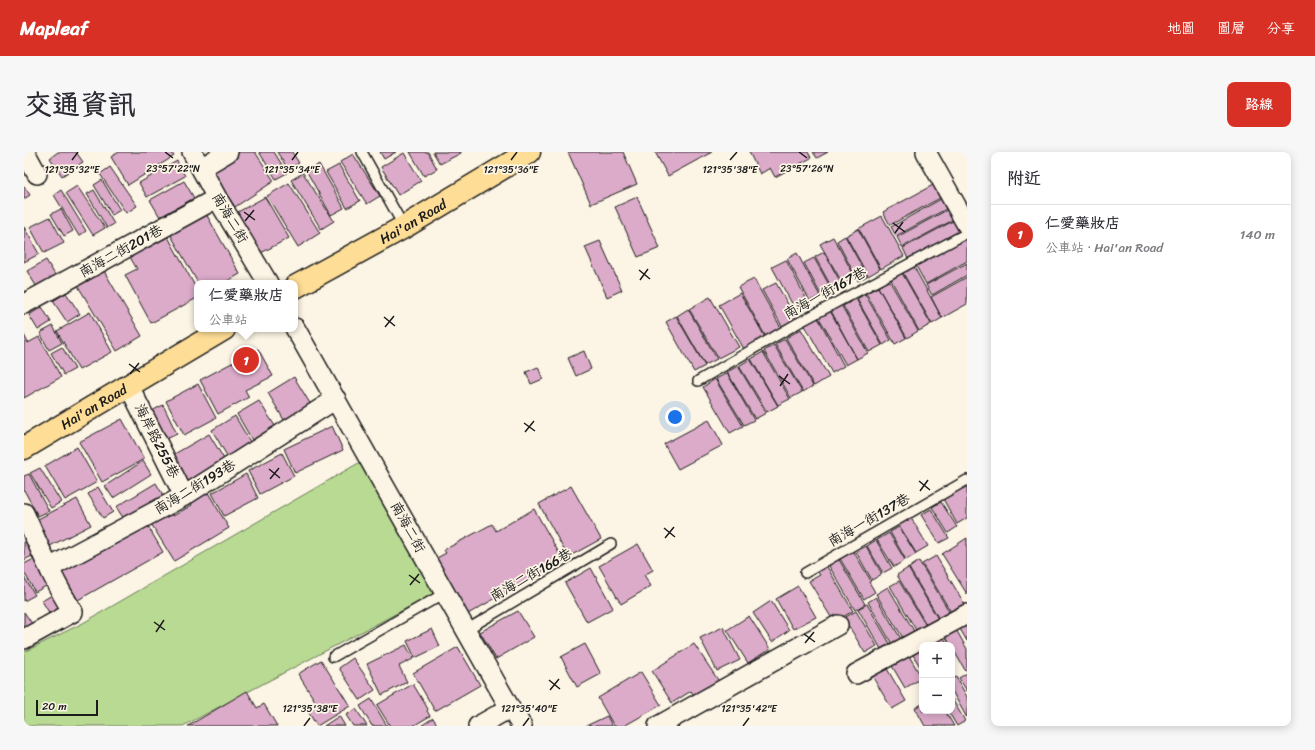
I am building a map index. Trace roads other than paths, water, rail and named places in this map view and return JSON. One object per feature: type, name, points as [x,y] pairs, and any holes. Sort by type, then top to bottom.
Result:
[{"type":"main road","name":"Hai'an Road","points":[[298,285],[404,227],[529,152]]},
{"type":"main road","name":"Hai'an Road","points":[[24,448],[219,332]]},
{"type":"street","points":[[25,152],[37,174]]},
{"type":"street","points":[[197,160],[228,152]]},
{"type":"street","points":[[926,152],[967,225]]},
{"type":"street","name":"南海二街","points":[[197,160],[217,198],[266,280]]},
{"type":"street","name":"南海二街201巷","points":[[24,304],[217,198]]},
{"type":"street","name":"南海二街","points":[[297,332],[510,708],[522,726]]},
{"type":"street","name":"海岸路255巷","points":[[129,386],[184,496]]},
{"type":"street","name":"南海二街193巷","points":[[49,568],[184,496],[336,399]]},
{"type":"street","points":[[24,513],[49,568],[65,600],[73,612],[24,639]]},
{"type":"street","points":[[856,674],[967,614]]},
{"type":"street","points":[[658,726],[838,625]]},
{"type":"street","points":[[478,726],[510,708]]},
{"type":"lane","points":[[362,152],[404,227]]},
{"type":"lane","name":"南海一街167巷","points":[[698,382],[798,323],[967,233]]},
{"type":"lane","name":"南海一街137巷","points":[[805,573],[967,480]]},
{"type":"lane","name":"南海二街166巷","points":[[466,630],[611,544]]},
{"type":"lane","points":[[333,657],[445,593]]},
{"type":"place","name":"仁愛藥妝店","points":[[246,360]]}]
